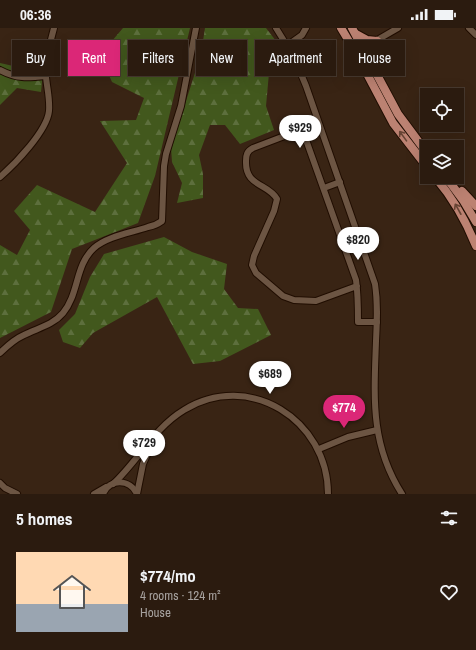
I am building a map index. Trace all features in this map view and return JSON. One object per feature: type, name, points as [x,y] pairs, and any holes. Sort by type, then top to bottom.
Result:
[{"type":"main road","points":[[340,28],[350,40]]},
{"type":"main road","points":[[353,31],[367,40]]},
{"type":"main road","points":[[371,76],[393,123],[420,158]]},
{"type":"main road","points":[[378,76],[398,114],[420,144]]},
{"type":"main road","points":[[441,184],[459,210],[476,244]]},
{"type":"main road","points":[[451,184],[476,222]]},
{"type":"main road","points":[[453,184],[476,206]]},
{"type":"street","points":[[51,40],[54,28]]},
{"type":"street","points":[[0,353],[13,341],[45,327],[62,314],[69,305],[73,295],[81,266],[86,256],[95,247],[106,241],[162,221],[164,166],[166,154],[181,106],[196,28]]},
{"type":"street","points":[[276,28],[284,40]]},
{"type":"street","points":[[295,40],[302,35],[306,28]]},
{"type":"street","points":[[378,40],[398,28]]},
{"type":"street","points":[[469,28],[476,35]]},
{"type":"street","points":[[0,70],[12,75]]},
{"type":"street","points":[[0,183],[0,178],[19,158],[40,131],[47,119],[49,110],[46,76],[19,78],[14,76]]},
{"type":"street","points":[[302,76],[375,284],[378,306],[374,409],[377,430],[388,470],[402,494]]},
{"type":"street","points":[[357,286],[316,301],[294,300],[283,296],[256,273],[252,265],[254,256],[274,211],[277,199],[274,195],[254,182],[247,173],[246,158],[249,150],[295,132],[299,132],[305,137],[352,266],[357,286],[358,322],[377,322]]},
{"type":"street","points":[[324,188],[340,182]]},
{"type":"street","points":[[103,494],[175,415],[190,406],[208,399],[237,396],[254,399],[269,404],[287,414],[308,432],[319,449],[327,473],[328,494]]},
{"type":"street","points":[[137,494],[143,464],[160,430]]},
{"type":"street","points":[[319,449],[348,437],[377,430]]},
{"type":"street","points":[[94,494],[110,485],[125,482],[130,485],[137,494]]},
{"type":"street","points":[[0,483],[5,488],[17,494]]},
{"type":"green space","points":[[123,28],[190,28],[187,40],[128,40],[128,76],[179,76],[155,176],[138,223],[72,249],[51,312],[0,338],[0,245],[17,255],[30,230],[14,211],[37,185],[95,212],[127,163],[100,121],[136,120],[144,98],[112,82],[109,76],[120,76],[120,40],[113,40]]},
{"type":"green space","points":[[205,28],[266,28],[275,40],[255,40],[255,76],[269,76],[266,106],[274,130],[240,144],[225,125],[210,125],[199,155],[203,174],[203,198],[177,203],[182,183],[172,162],[171,148],[196,70],[196,76],[247,76],[247,40],[203,40]]},
{"type":"green space","points":[[0,63],[12,66],[12,76],[43,76],[41,92],[17,88],[0,105]]},
{"type":"green space","points":[[164,237],[192,252],[227,264],[224,289],[238,308],[258,309],[271,335],[220,361],[193,364],[157,297],[93,333],[80,348],[63,342],[59,330],[75,314],[90,277],[104,254]]}]
